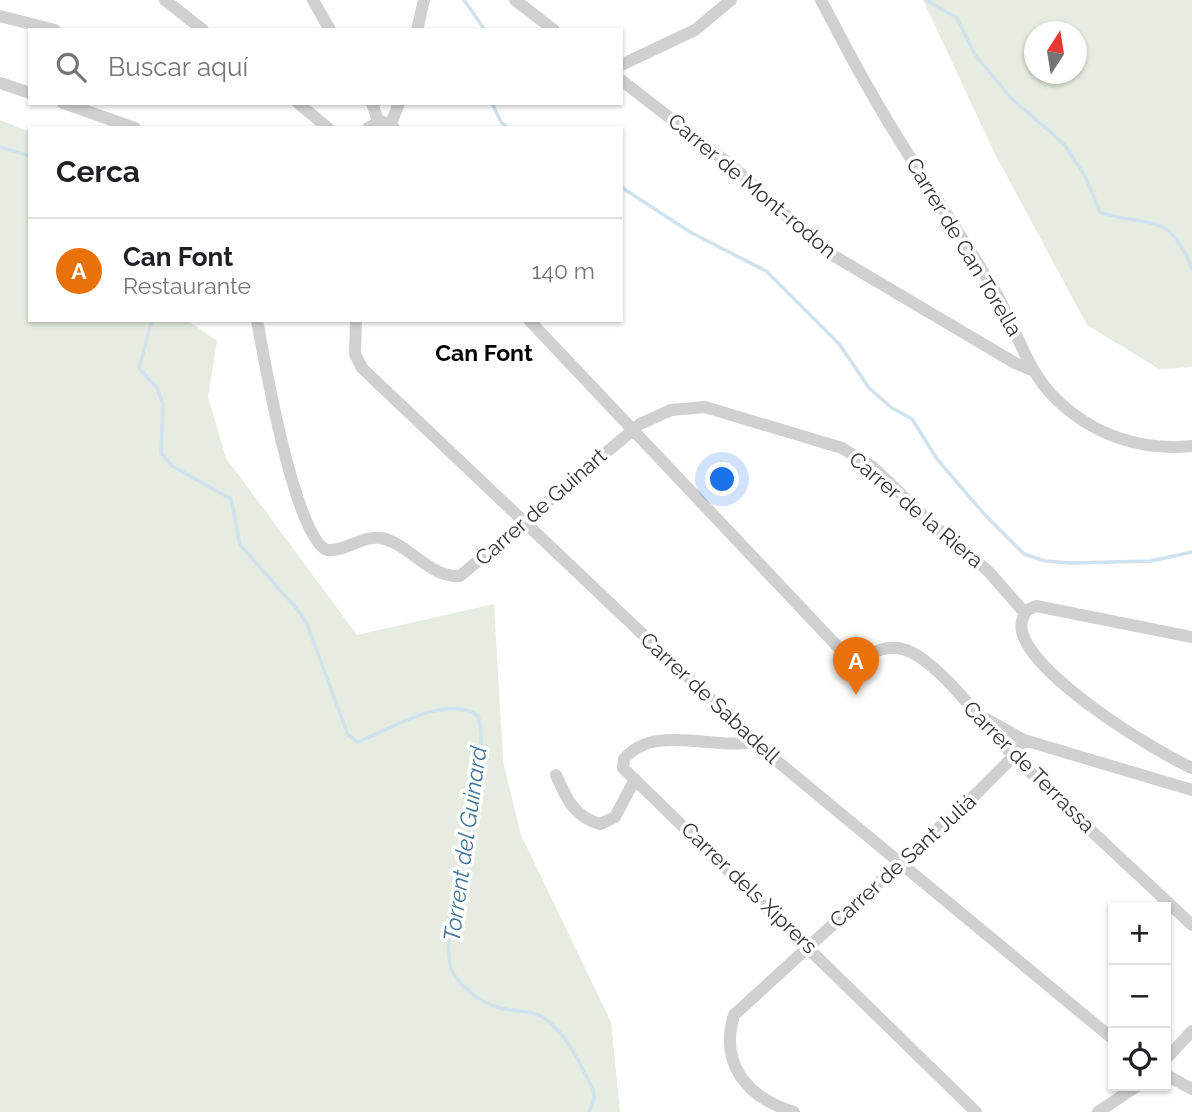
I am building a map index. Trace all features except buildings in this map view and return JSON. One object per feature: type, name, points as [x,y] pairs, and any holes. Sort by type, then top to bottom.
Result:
[{"type":"street","points":[[165,0],[200,28]]},
{"type":"street","points":[[313,0],[329,28]]},
{"type":"street","points":[[417,28],[424,0]]},
{"type":"street","points":[[515,0],[551,28]]},
{"type":"street","points":[[623,64],[662,49],[695,30],[731,0]]},
{"type":"street","name":"Carrer de Can Torella","points":[[821,0],[869,90],[998,296],[1032,370],[1056,399],[1090,425],[1116,439],[1153,446],[1192,446]]},
{"type":"street","points":[[0,16],[47,28]]},
{"type":"street","name":"Carrer de Mont-rodon","points":[[623,82],[732,166],[824,250],[1015,363],[1032,370]]},
{"type":"street","points":[[0,83],[28,92]]},
{"type":"street","points":[[69,105],[129,126]]},
{"type":"street","points":[[300,105],[326,126]]},
{"type":"street","points":[[373,105],[383,125],[398,105]]},
{"type":"street","name":"Carrer de Guinart","points":[[257,322],[275,414],[288,463],[306,523],[321,548],[333,551],[372,538],[383,539],[439,572],[460,576],[632,429]]},
{"type":"street","name":"Carrer de Sabadell","points":[[356,322],[355,354],[362,368],[755,741],[1108,1035]]},
{"type":"street","points":[[530,322],[632,429]]},
{"type":"street","name":"Carrer de la Riera","points":[[632,429],[671,410],[705,408],[842,448],[873,467],[988,571],[1025,613]]},
{"type":"street","name":"Carrer de Terrassa","points":[[632,429],[855,665],[874,650],[905,650],[926,663],[980,715],[1014,757],[1192,925]]},
{"type":"street","points":[[1192,637],[1036,606],[1025,613],[1021,626],[1025,638],[1065,683],[1124,730],[1192,768]]},
{"type":"street","points":[[980,715],[1024,740],[1192,790]]},
{"type":"street","points":[[556,775],[572,807],[586,819],[600,824],[615,817],[635,779],[623,768],[624,759],[642,745],[677,740],[755,741]]},
{"type":"street","name":"Carrer de Sant Juliá","points":[[794,1112],[765,1101],[743,1083],[732,1064],[729,1041],[737,1009],[901,863],[1014,757],[1024,740]]},
{"type":"street","name":"Carrer dels Xiprers","points":[[635,779],[976,1112]]},
{"type":"street","points":[[1171,1054],[1192,1031]]},
{"type":"street","points":[[1171,1078],[1192,1089]]},
{"type":"street","points":[[1098,1112],[1130,1091]]},
{"type":"shaded area","points":[[923,0],[1192,0],[1192,367],[1159,369],[1087,325],[994,152]]},
{"type":"shaded area","points":[[0,120],[28,131],[28,322],[190,322],[217,341],[208,397],[226,458],[357,635],[494,604],[503,761],[521,835],[611,1022],[620,1112],[0,1112]]},
{"type":"waterway","points":[[464,0],[484,28]]},
{"type":"waterway","points":[[926,0],[957,18],[974,53],[1010,97],[1064,144],[1085,176],[1100,212],[1156,224],[1166,229],[1175,237],[1192,269]]},
{"type":"waterway","points":[[493,105],[506,126]]},
{"type":"waterway","name":"Torrent del Guinard","points":[[0,147],[28,155]]},
{"type":"waterway","points":[[623,188],[690,232],[766,271],[840,345],[869,388],[892,408],[912,419],[937,459],[985,515],[1024,554],[1045,561],[1070,563],[1151,561],[1192,552]]},
{"type":"waterway","name":"Torrent del Guinard","points":[[151,322],[139,368],[157,388],[163,404],[161,453],[172,466],[231,499],[240,545],[307,624],[348,735],[358,742],[402,722],[435,711],[466,710],[478,716],[481,743],[479,777],[450,924],[448,953],[453,973],[469,991],[482,1000],[504,1009],[537,1014],[558,1030],[572,1049],[593,1089],[594,1099],[589,1112]]},
{"type":"place","name":"Can Font","points":[[856,695]]},
{"type":"district","name":"Can Font","points":[[484,353]]}]
